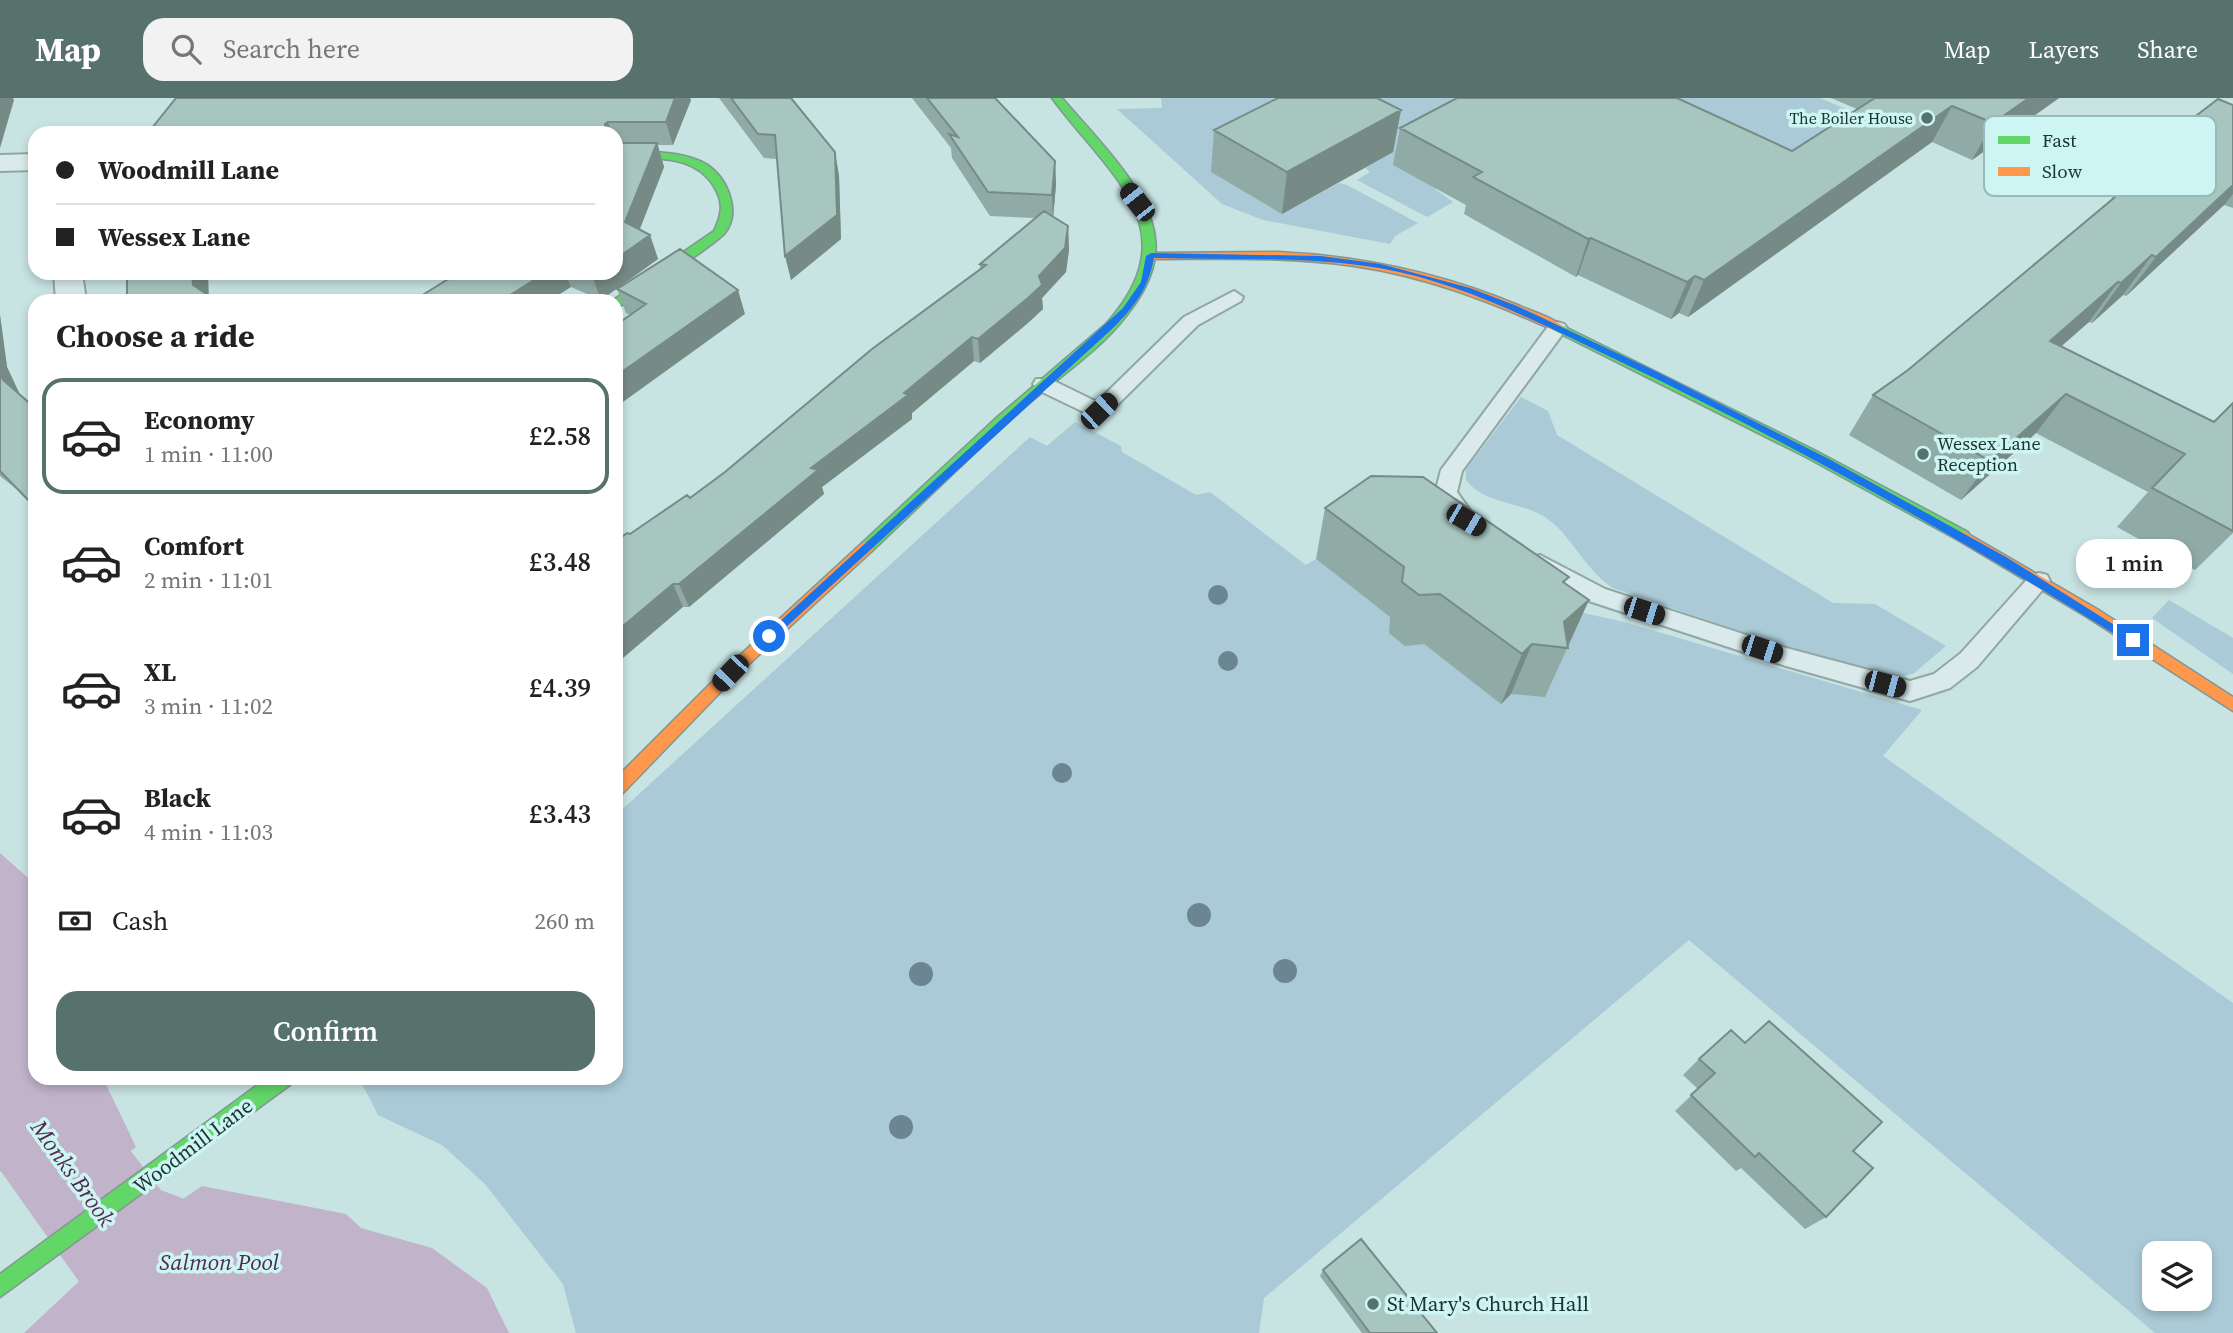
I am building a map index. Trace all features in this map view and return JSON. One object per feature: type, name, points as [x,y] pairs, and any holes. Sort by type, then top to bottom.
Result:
[{"type":"street","points":[[623,774],[1043,384],[1091,345],[1126,310],[1145,282],[1151,256],[1148,229],[1137,202],[1057,98]]},
{"type":"street","points":[[623,156],[673,155],[694,160],[709,169],[721,187],[729,210],[729,221],[719,233],[623,299]]},
{"type":"street","points":[[0,163],[28,162]]},
{"type":"street","points":[[1151,256],[1321,259],[1381,266],[1467,290],[1557,328],[1826,462],[2039,581],[2233,705]]},
{"type":"street","name":"Woodmill Lane","points":[[0,1287],[274,1085]]},
{"type":"lane","points":[[1043,384],[1099,411],[1191,321],[1234,297]]},
{"type":"lane","points":[[1490,534],[1466,520],[1446,493],[1452,470],[1557,328]]},
{"type":"lane","points":[[1526,554],[1597,595],[1786,657],[1910,691],[1942,681],[1969,660],[2039,581]]},
{"type":"shaded area","points":[[1161,98],[1516,98],[1435,189],[1453,202],[1427,217],[1357,180],[1370,172],[1365,168],[1393,152],[1282,214],[1339,183],[1347,185],[1418,223],[1395,236],[1390,244],[1263,220],[1222,204],[1117,109],[1162,108]]},
{"type":"shaded area","points":[[1571,98],[1820,98],[1869,119],[1629,284]]},
{"type":"shaded area","points":[[1521,397],[1548,411],[1557,435],[1833,603],[1875,604],[1946,646],[1913,674],[1897,677],[1807,654],[1613,588],[1545,517],[1483,494],[1466,480],[1466,469]]},
{"type":"shaded area","points":[[1075,422],[1121,446],[1122,452],[1196,495],[1210,492],[1306,565],[1316,559],[1390,617],[1389,633],[1424,644],[1501,703],[1511,694],[1534,696],[1566,609],[1628,623],[1922,710],[1883,756],[2233,1003],[2233,1333],[2155,1333],[1689,940],[1264,1298],[1259,1333],[576,1333],[563,1284],[485,1184],[442,1145],[378,1115],[363,1085],[623,1085],[623,809],[1030,437],[1047,446]]},
{"type":"shaded area","points":[[2169,600],[2233,638],[2233,674],[2152,618]]},
{"type":"water","points":[[0,853],[28,878],[28,1085],[106,1085],[136,1147],[47,1212],[0,1171]]},
{"type":"water","name":"Salmon Pool","points":[[202,1186],[346,1214],[361,1228],[432,1248],[487,1288],[509,1333],[24,1333],[123,1240]]},
{"type":"building","points":[[176,98],[675,98],[666,122],[608,122],[605,126],[154,126]]},
{"type":"building","points":[[731,98],[791,98],[835,152],[837,215],[785,256],[775,135],[758,134]]},
{"type":"building","points":[[927,98],[995,98],[1055,161],[1052,195],[988,192],[949,134],[958,137]]},
{"type":"building","points":[[1278,98],[1377,98],[1401,110],[1287,172],[1214,130]]},
{"type":"building","points":[[1457,98],[1677,98],[1792,151],[1875,98],[2029,98],[2003,116],[1984,116],[1984,119],[1952,106],[1704,280],[1695,276],[1687,282],[1591,238],[1588,239],[1473,177],[1482,172],[1400,128]]},
{"type":"building","points":[[2218,99],[2233,105],[2233,185],[2156,257],[2152,255],[2050,341],[2214,422],[2233,403],[2233,531],[2152,488],[2185,454],[2066,394],[1990,461],[1873,395],[1908,370],[2116,196],[2216,196],[2216,116],[2196,116]]},
{"type":"building","points":[[623,143],[657,143],[625,222],[650,235],[623,254]]},
{"type":"building","points":[[1044,211],[1068,226],[1065,248],[1039,276],[1042,285],[1028,298],[978,339],[972,337],[904,393],[908,395],[811,468],[818,470],[679,584],[673,584],[623,626],[623,536],[630,534],[687,495],[690,498],[725,472],[872,349],[986,265],[980,264]]},
{"type":"building","points":[[680,249],[738,290],[623,371],[623,320],[646,304],[617,289]]},
{"type":"building","points":[[127,280],[193,280],[193,285],[206,294],[127,294]]},
{"type":"building","points":[[447,280],[534,280],[512,294],[424,294]]},
{"type":"building","points":[[0,373],[3,380],[28,402],[28,500],[0,471]]},
{"type":"building","points":[[1371,476],[1423,477],[1569,577],[1563,582],[1589,600],[1564,622],[1568,648],[1532,644],[1522,654],[1440,594],[1419,595],[1402,582],[1404,567],[1325,508]]},
{"type":"building","points":[[1769,1021],[1882,1122],[1853,1151],[1873,1168],[1826,1217],[1759,1153],[1755,1157],[1691,1095],[1715,1073],[1699,1059],[1731,1030],[1745,1043]]},
{"type":"building","name":"St Mary's Church Hall","points":[[1361,1239],[1437,1333],[1370,1333],[1323,1270]]},
{"type":"waterway","name":"Monks Brook","points":[[0,1074],[123,1240],[180,1257],[248,1285],[306,1333]]},
{"type":"traffic: fast","points":[[867,547],[998,423],[1100,337],[1120,316],[1139,287],[1150,249],[1148,229],[1142,213],[1122,178],[1057,98]]},
{"type":"traffic: fast","points":[[623,156],[671,157],[688,160],[702,167],[714,178],[723,193],[728,214],[719,233],[623,299]]},
{"type":"traffic: fast","points":[[1557,327],[1811,454],[1963,536]]},
{"type":"traffic: fast","points":[[0,1287],[274,1085]]},
{"type":"traffic: slow","points":[[1151,256],[1304,257],[1380,266],[1458,287],[1557,327]]},
{"type":"traffic: slow","points":[[1963,536],[2092,613],[2233,705]]},
{"type":"traffic: slow","points":[[623,782],[730,673],[867,547]]},
{"type":"place","name":"The Boiler House","points":[[1927,118]]},
{"type":"place","name":"Wessex Lane Reception","points":[[1923,454]]},
{"type":"place","name":"St Mary's Church Hall","points":[[1373,1304]]},
{"type":"route","points":[[769,636],[1043,384],[1091,345],[1126,310],[1145,282],[1151,256],[1245,256],[1321,259],[1381,266],[1424,276],[1514,308],[1652,373],[1826,462],[2003,559],[2133,640]]}]
